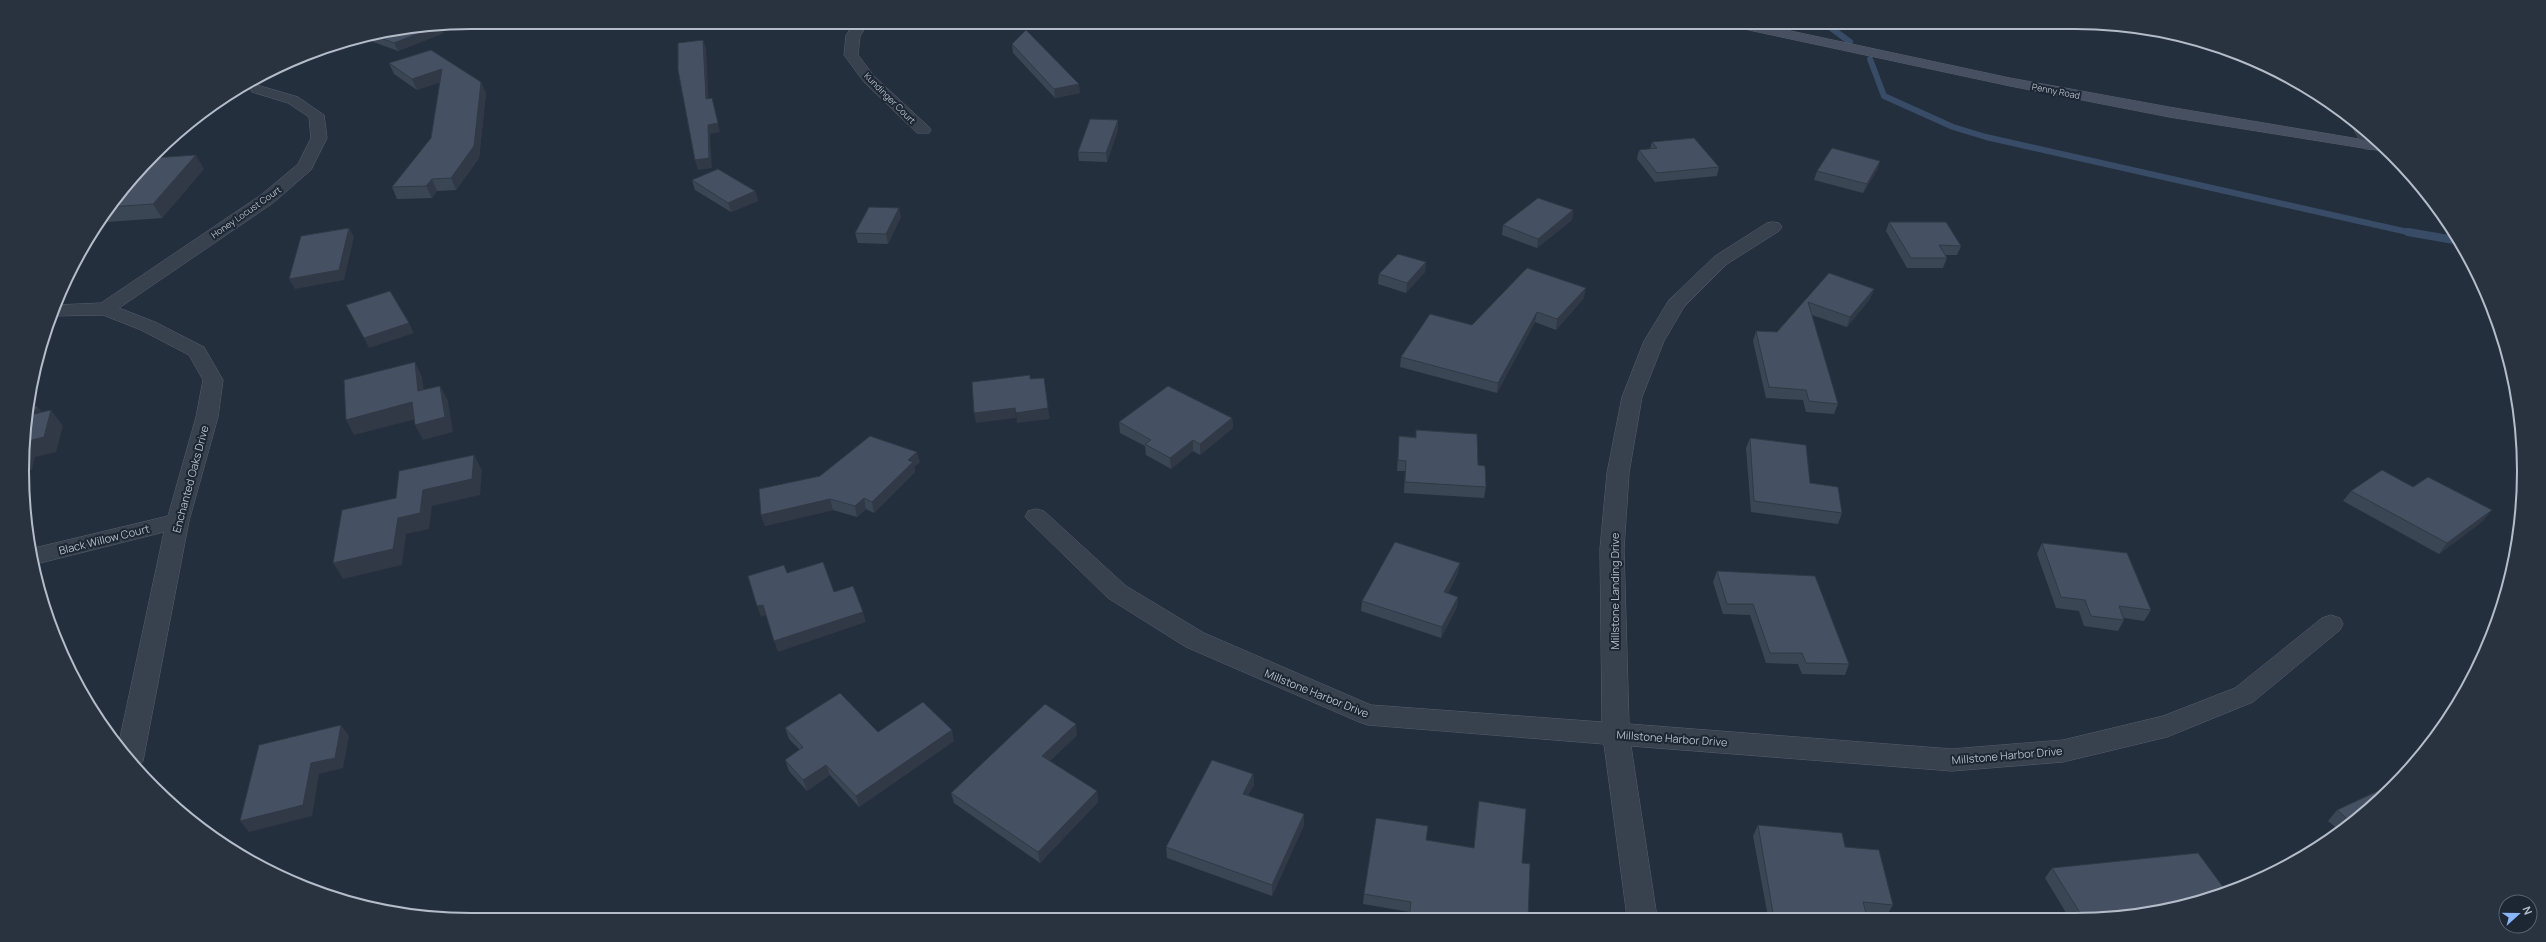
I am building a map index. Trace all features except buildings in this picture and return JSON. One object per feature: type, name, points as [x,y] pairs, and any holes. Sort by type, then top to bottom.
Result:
[{"type":"street","name":"Kundinger Court","points":[[858,29],[853,36],[851,54],[869,79],[923,130]]},
{"type":"street","name":"Penny Road","points":[[1763,29],[2010,82],[2375,146]]},
{"type":"street","name":"Honey Locust Court","points":[[105,309],[267,200],[305,167],[319,138],[316,115],[293,100],[257,89]]},
{"type":"street","name":"Millstone Landing Drive","points":[[1641,913],[1616,734],[1612,549],[1618,473],[1632,397],[1654,341],[1676,304],[1721,260],[1773,227]]},
{"type":"street","name":"Enchanted Oaks Drive","points":[[59,311],[105,309],[148,326],[197,351],[213,380],[207,417],[178,521],[131,752]]},
{"type":"street","name":"Millstone Harbor Drive","points":[[1036,517],[1117,592],[1195,640],[1368,715],[1952,760],[2063,751],[2167,726],[2244,695],[2331,624]]},
{"type":"street","name":"Black Willow Court","points":[[37,555],[178,521]]},
{"type":"waterway","points":[[1832,29],[1850,42]]},
{"type":"waterway","points":[[1870,59],[1884,96],[1953,127],[1986,137],[2412,233]]},
{"type":"waterway","points":[[2408,232],[2452,240]]}]
